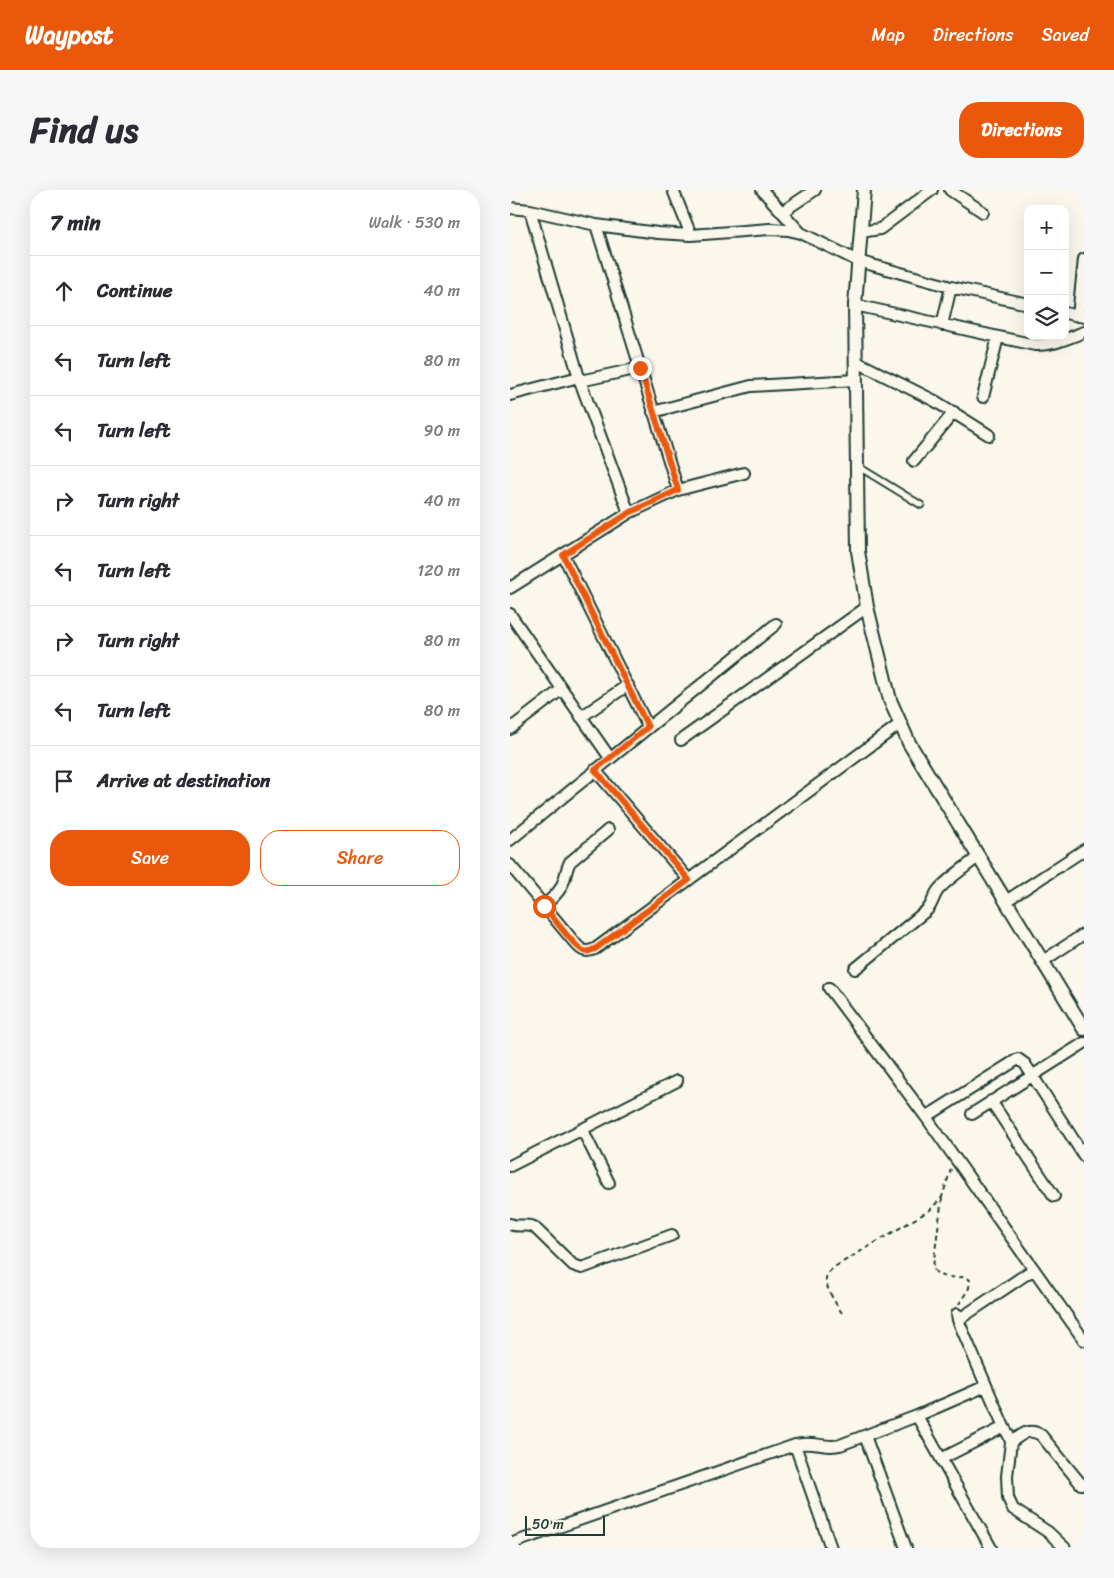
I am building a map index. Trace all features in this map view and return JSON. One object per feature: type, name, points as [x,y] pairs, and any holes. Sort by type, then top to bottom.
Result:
[{"type":"street","points":[[673,190],[691,234]]},
{"type":"street","points":[[762,190],[801,233]]},
{"type":"street","points":[[782,212],[815,190]]},
{"type":"street","points":[[864,190],[855,305],[858,550],[867,607],[890,700],[909,743],[1082,1022]]},
{"type":"street","points":[[860,232],[880,229],[932,190]]},
{"type":"street","points":[[950,190],[983,212]]},
{"type":"street","points":[[510,208],[530,210],[596,225],[658,233],[691,234],[770,229],[788,230],[801,233],[858,261],[951,287],[1024,303]]},
{"type":"street","points":[[530,210],[580,379],[629,513]]},
{"type":"street","points":[[596,225],[678,490]]},
{"type":"street","points":[[1081,316],[1084,259]]},
{"type":"street","points":[[942,325],[951,287]]},
{"type":"street","points":[[855,305],[1035,345],[1045,346],[1084,332]]},
{"type":"street","points":[[983,397],[998,337]]},
{"type":"street","points":[[855,361],[935,401],[989,435]]},
{"type":"street","points":[[510,395],[640,368]]},
{"type":"street","points":[[654,412],[751,386],[856,380]]},
{"type":"street","points":[[914,461],[954,412]]},
{"type":"street","points":[[511,586],[629,513],[678,490],[744,473]]},
{"type":"street","points":[[563,555],[648,727]]},
{"type":"street","points":[[681,740],[867,607]]},
{"type":"street","points":[[510,614],[610,758]]},
{"type":"street","points":[[510,840],[776,624]]},
{"type":"street","points":[[581,717],[628,686]]},
{"type":"street","points":[[510,729],[562,689]]},
{"type":"street","points":[[510,865],[575,944],[582,951],[588,952],[595,949],[900,724]]},
{"type":"street","points":[[595,770],[689,880]]},
{"type":"street","points":[[544,906],[562,887],[570,862],[608,830]]},
{"type":"street","points":[[1006,901],[1084,850]]},
{"type":"street","points":[[855,970],[927,910],[937,891],[979,856]]},
{"type":"street","points":[[1043,961],[1084,934]]},
{"type":"street","points":[[829,988],[926,1117],[1084,1340]]},
{"type":"street","points":[[972,1114],[1084,1043]]},
{"type":"street","points":[[926,1117],[1018,1059],[1025,1064],[1084,1156]]},
{"type":"street","points":[[510,1166],[676,1082]]},
{"type":"street","points":[[992,1101],[1054,1196]]},
{"type":"street","points":[[582,1129],[609,1183]]},
{"type":"street","points":[[510,1224],[534,1227],[573,1265],[582,1268],[672,1235]]},
{"type":"street","points":[[1034,1269],[958,1317],[1011,1442],[1007,1476],[1008,1498],[1013,1509],[1048,1532],[1065,1548]]},
{"type":"street","points":[[510,1544],[795,1446],[811,1443],[834,1447],[917,1416],[986,1386]]},
{"type":"street","points":[[917,1416],[991,1548]]},
{"type":"street","points":[[941,1459],[1004,1427]]},
{"type":"street","points":[[1011,1442],[1026,1432],[1034,1431],[1041,1435],[1081,1484],[1084,1484]]},
{"type":"street","points":[[865,1436],[906,1548]]},
{"type":"street","points":[[795,1446],[831,1548]]},
{"type":"lane","points":[[857,466],[921,505]]},
{"type":"path","points":[[842,1313],[826,1285],[828,1273],[836,1266],[930,1210],[942,1197],[946,1189],[954,1156]]},
{"type":"path","points":[[942,1197],[933,1267],[940,1276],[966,1277],[970,1280],[969,1288],[959,1305],[958,1317]]},
{"type":"route","points":[[544,906],[575,944],[582,951],[588,952],[595,949],[689,880],[595,770],[648,727],[563,555],[629,513],[678,490],[640,368]]}]
